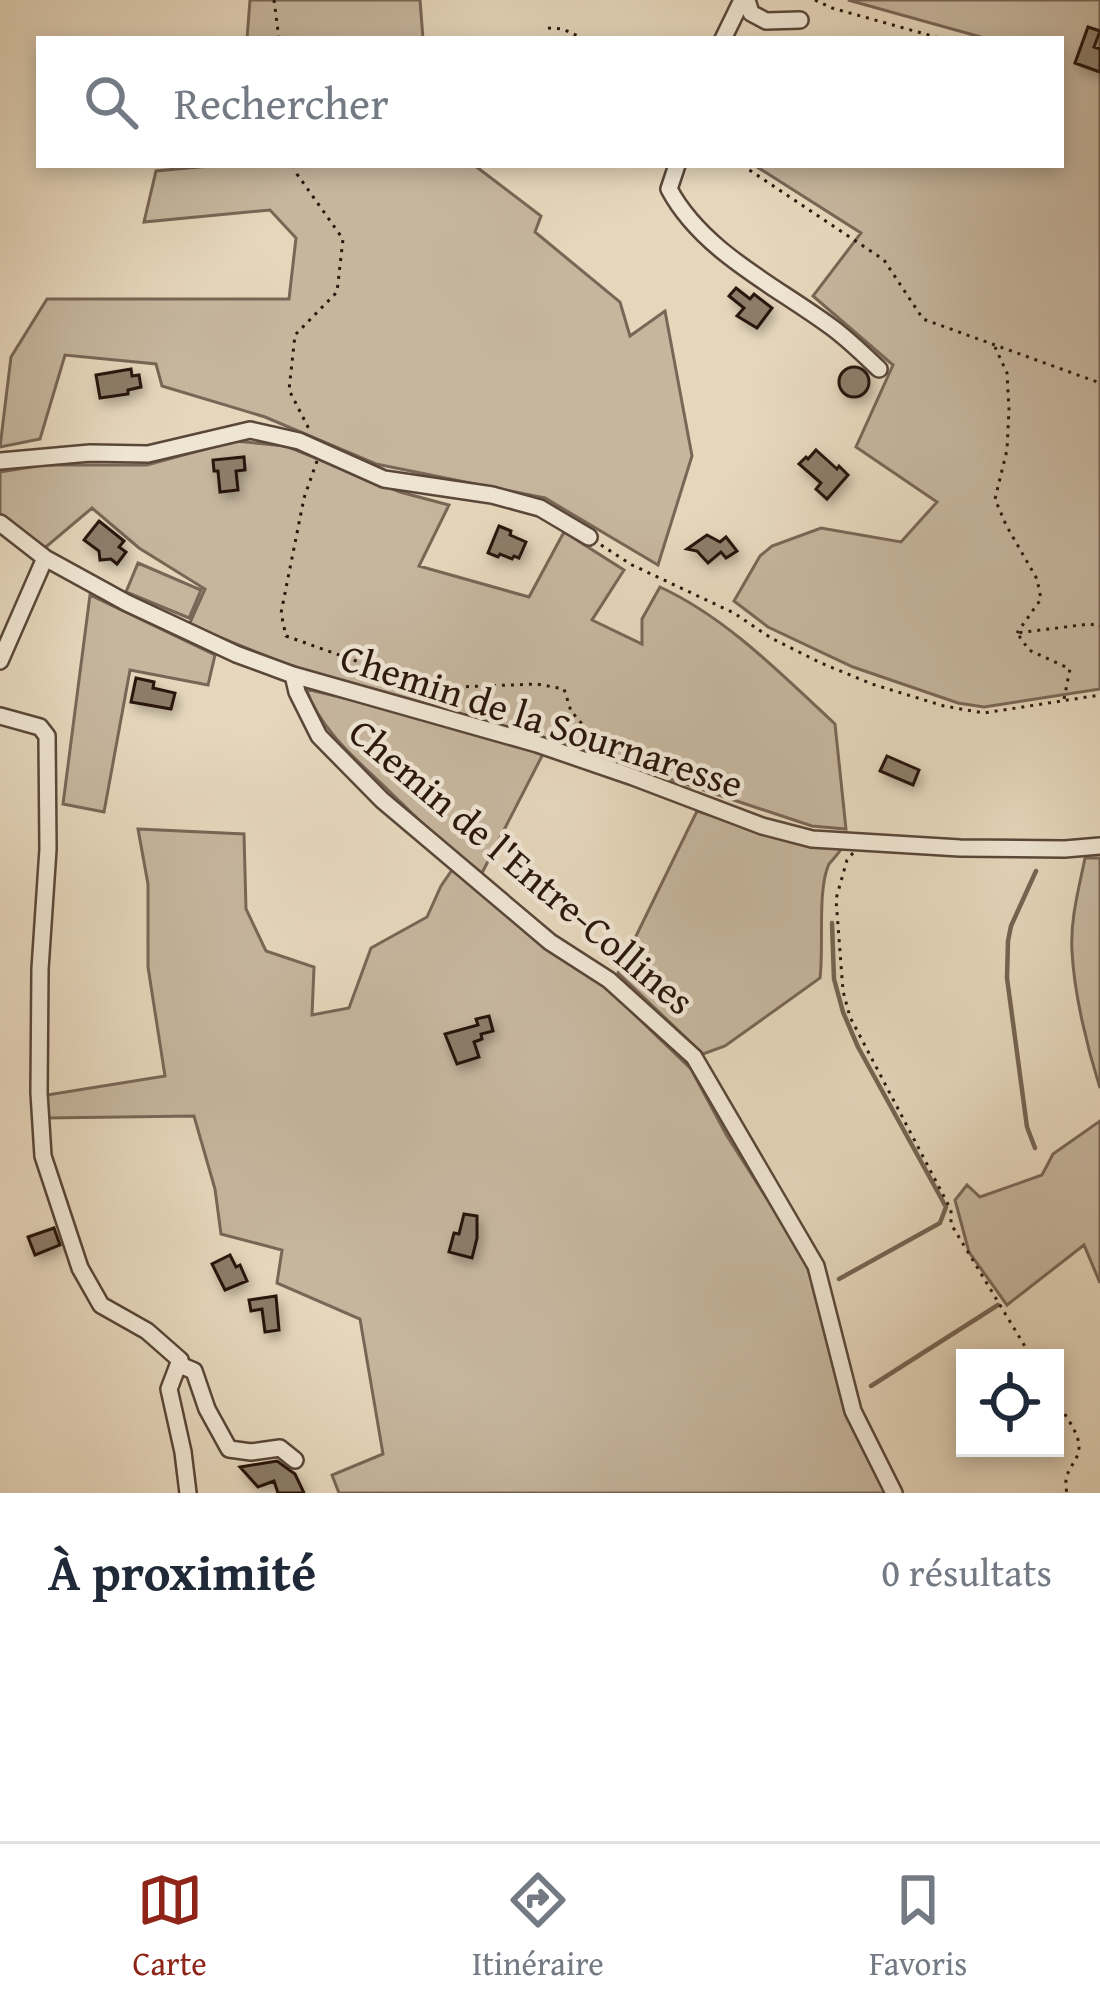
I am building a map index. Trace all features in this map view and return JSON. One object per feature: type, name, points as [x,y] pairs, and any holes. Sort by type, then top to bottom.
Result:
[{"type":"street","points":[[744,0],[752,13],[766,21],[800,20]]},
{"type":"street","points":[[725,36],[744,0]]},
{"type":"street","points":[[676,168],[669,189],[701,234],[836,329],[879,368]]},
{"type":"street","points":[[0,461],[148,454],[250,430],[299,441],[384,479],[492,495],[540,508],[589,537]]},
{"type":"street","name":"Chemin de la Sournaresse","points":[[0,523],[45,558],[127,603],[293,675],[537,744],[762,826],[812,839],[960,848],[1100,846]]},
{"type":"street","points":[[0,661],[45,558]]},
{"type":"street","name":"Chemin de l'Entre-Collines","points":[[293,675],[296,692],[319,736],[382,800],[550,941],[609,980],[694,1057],[816,1266],[854,1411],[894,1493]]},
{"type":"street","points":[[0,716],[40,727],[47,736],[48,849],[40,969],[43,1156],[80,1268],[101,1305],[147,1331],[180,1360],[169,1389],[188,1493]]},
{"type":"street","points":[[180,1365],[194,1371],[207,1409],[230,1448],[251,1453],[280,1448],[295,1460]]},
{"type":"path","points":[[274,0],[279,36]]},
{"type":"path","points":[[815,0],[932,36]]},
{"type":"path","points":[[548,28],[577,36]]},
{"type":"path","points":[[296,168],[343,239],[337,292],[295,335],[289,390],[321,451],[304,498],[281,613],[286,636],[432,688],[537,684],[564,688],[571,711],[594,738],[592,763]]},
{"type":"path","points":[[746,168],[884,260],[923,320],[1100,383]]},
{"type":"path","points":[[994,345],[1007,373],[1010,409],[1007,450],[995,499],[1037,579],[1041,599],[1017,634]]},
{"type":"path","points":[[589,537],[632,565],[734,613],[771,638],[872,684],[984,713],[1100,694]]},
{"type":"path","points":[[1017,634],[1100,626]]},
{"type":"path","points":[[1017,634],[1029,650],[1070,669],[1064,700]]},
{"type":"path","points":[[861,842],[847,860],[836,899],[843,991],[850,1017],[951,1210],[951,1224],[1027,1349]]},
{"type":"path","points":[[1064,1415],[1079,1442],[1064,1477],[1067,1493]]},
{"type":"shaded area","points":[[250,0],[420,0],[423,36],[247,36]]},
{"type":"shaded area","points":[[848,0],[1100,0],[1100,689],[984,707],[958,703],[853,667],[768,627],[734,601],[760,556],[772,546],[821,528],[901,542],[937,502],[856,447],[893,365],[813,296],[861,233],[759,168],[1064,168],[1064,36],[977,36]]},
{"type":"shaded area","points":[[478,168],[541,216],[535,232],[620,302],[630,336],[665,311],[692,456],[658,565],[545,498],[376,464],[265,417],[162,386],[156,364],[65,355],[40,439],[0,447],[11,357],[47,299],[289,299],[296,238],[270,210],[144,222],[156,171]]},
{"type":"shaded area","points":[[234,441],[286,446],[400,492],[449,505],[419,566],[529,597],[564,532],[624,570],[592,620],[642,644],[642,619],[660,587],[708,614],[835,724],[846,829],[812,826],[553,740],[286,664],[189,625],[205,589],[139,548],[92,508],[41,551],[0,518],[0,472],[43,465],[147,465]]},
{"type":"shaded area","points":[[138,563],[201,590],[189,618],[126,592]]},
{"type":"shaded area","points":[[90,595],[215,655],[208,685],[130,670],[104,812],[63,804]]},
{"type":"shaded area","points":[[306,689],[543,754],[482,873],[353,757],[321,718]]},
{"type":"shaded area","points":[[697,811],[805,845],[842,848],[825,875],[820,978],[725,1046],[703,1054],[618,973]]},
{"type":"shaded area","points":[[138,829],[244,834],[246,909],[266,951],[314,967],[312,1015],[349,1008],[371,948],[427,917],[452,870],[606,987],[691,1069],[727,1136],[803,1255],[886,1493],[339,1493],[332,1475],[383,1454],[360,1319],[277,1283],[282,1250],[221,1234],[215,1189],[194,1116],[47,1118],[47,1095],[165,1076],[148,967],[148,884]]},
{"type":"shaded area","points":[[1085,858],[1100,858],[1100,1088],[1082,1020],[1072,951]]},
{"type":"shaded area","points":[[1100,1121],[1100,1283],[1084,1245],[1007,1305],[969,1252],[955,1200],[967,1185],[980,1197],[1042,1175],[1053,1154]]},
{"type":"building","points":[[1088,27],[1100,31],[1094,47],[1100,49],[1100,72],[1075,63]]},
{"type":"building","points":[[736,288],[772,308],[757,328],[737,316],[744,308],[729,296]]},
{"type":"building","points":[[854,367],[869,382],[854,397],[839,382]]},
{"type":"building","points":[[131,369],[132,376],[139,375],[141,387],[100,398],[96,375]]},
{"type":"building","points":[[816,450],[848,475],[827,499],[816,489],[821,483],[799,464]]},
{"type":"building","points":[[244,457],[245,470],[236,471],[238,490],[220,492],[213,460]]},
{"type":"building","points":[[99,521],[124,541],[119,547],[126,552],[117,564],[100,560],[99,551],[84,540]]},
{"type":"building","points":[[499,526],[526,542],[519,558],[488,553]]},
{"type":"building","points":[[707,535],[720,542],[726,537],[737,551],[726,558],[721,552],[708,563],[697,551],[687,549]]},
{"type":"building","points":[[136,678],[175,693],[171,709],[131,702]]},
{"type":"building","points":[[887,756],[919,770],[913,785],[880,771]]},
{"type":"building","points":[[489,1016],[493,1031],[474,1042],[479,1057],[457,1064],[445,1034],[478,1025],[476,1019]]},
{"type":"building","points":[[464,1214],[477,1216],[472,1258],[449,1252]]},
{"type":"building","points":[[54,1228],[60,1245],[35,1255],[28,1237]]},
{"type":"building","points":[[230,1255],[247,1281],[225,1290],[212,1264]]},
{"type":"building","points":[[276,1296],[279,1330],[265,1332],[262,1309],[251,1311],[249,1300]]},
{"type":"building","points":[[277,1461],[295,1474],[304,1493],[278,1493],[274,1481],[258,1487],[240,1467]]},
{"type":"waterway","points":[[1035,1148],[1027,1127],[1007,978],[1011,926],[1036,871]]},
{"type":"waterway","points":[[832,923],[834,979],[843,1012],[946,1207],[940,1223],[839,1279]]},
{"type":"waterway","points":[[871,1386],[998,1305]]}]
